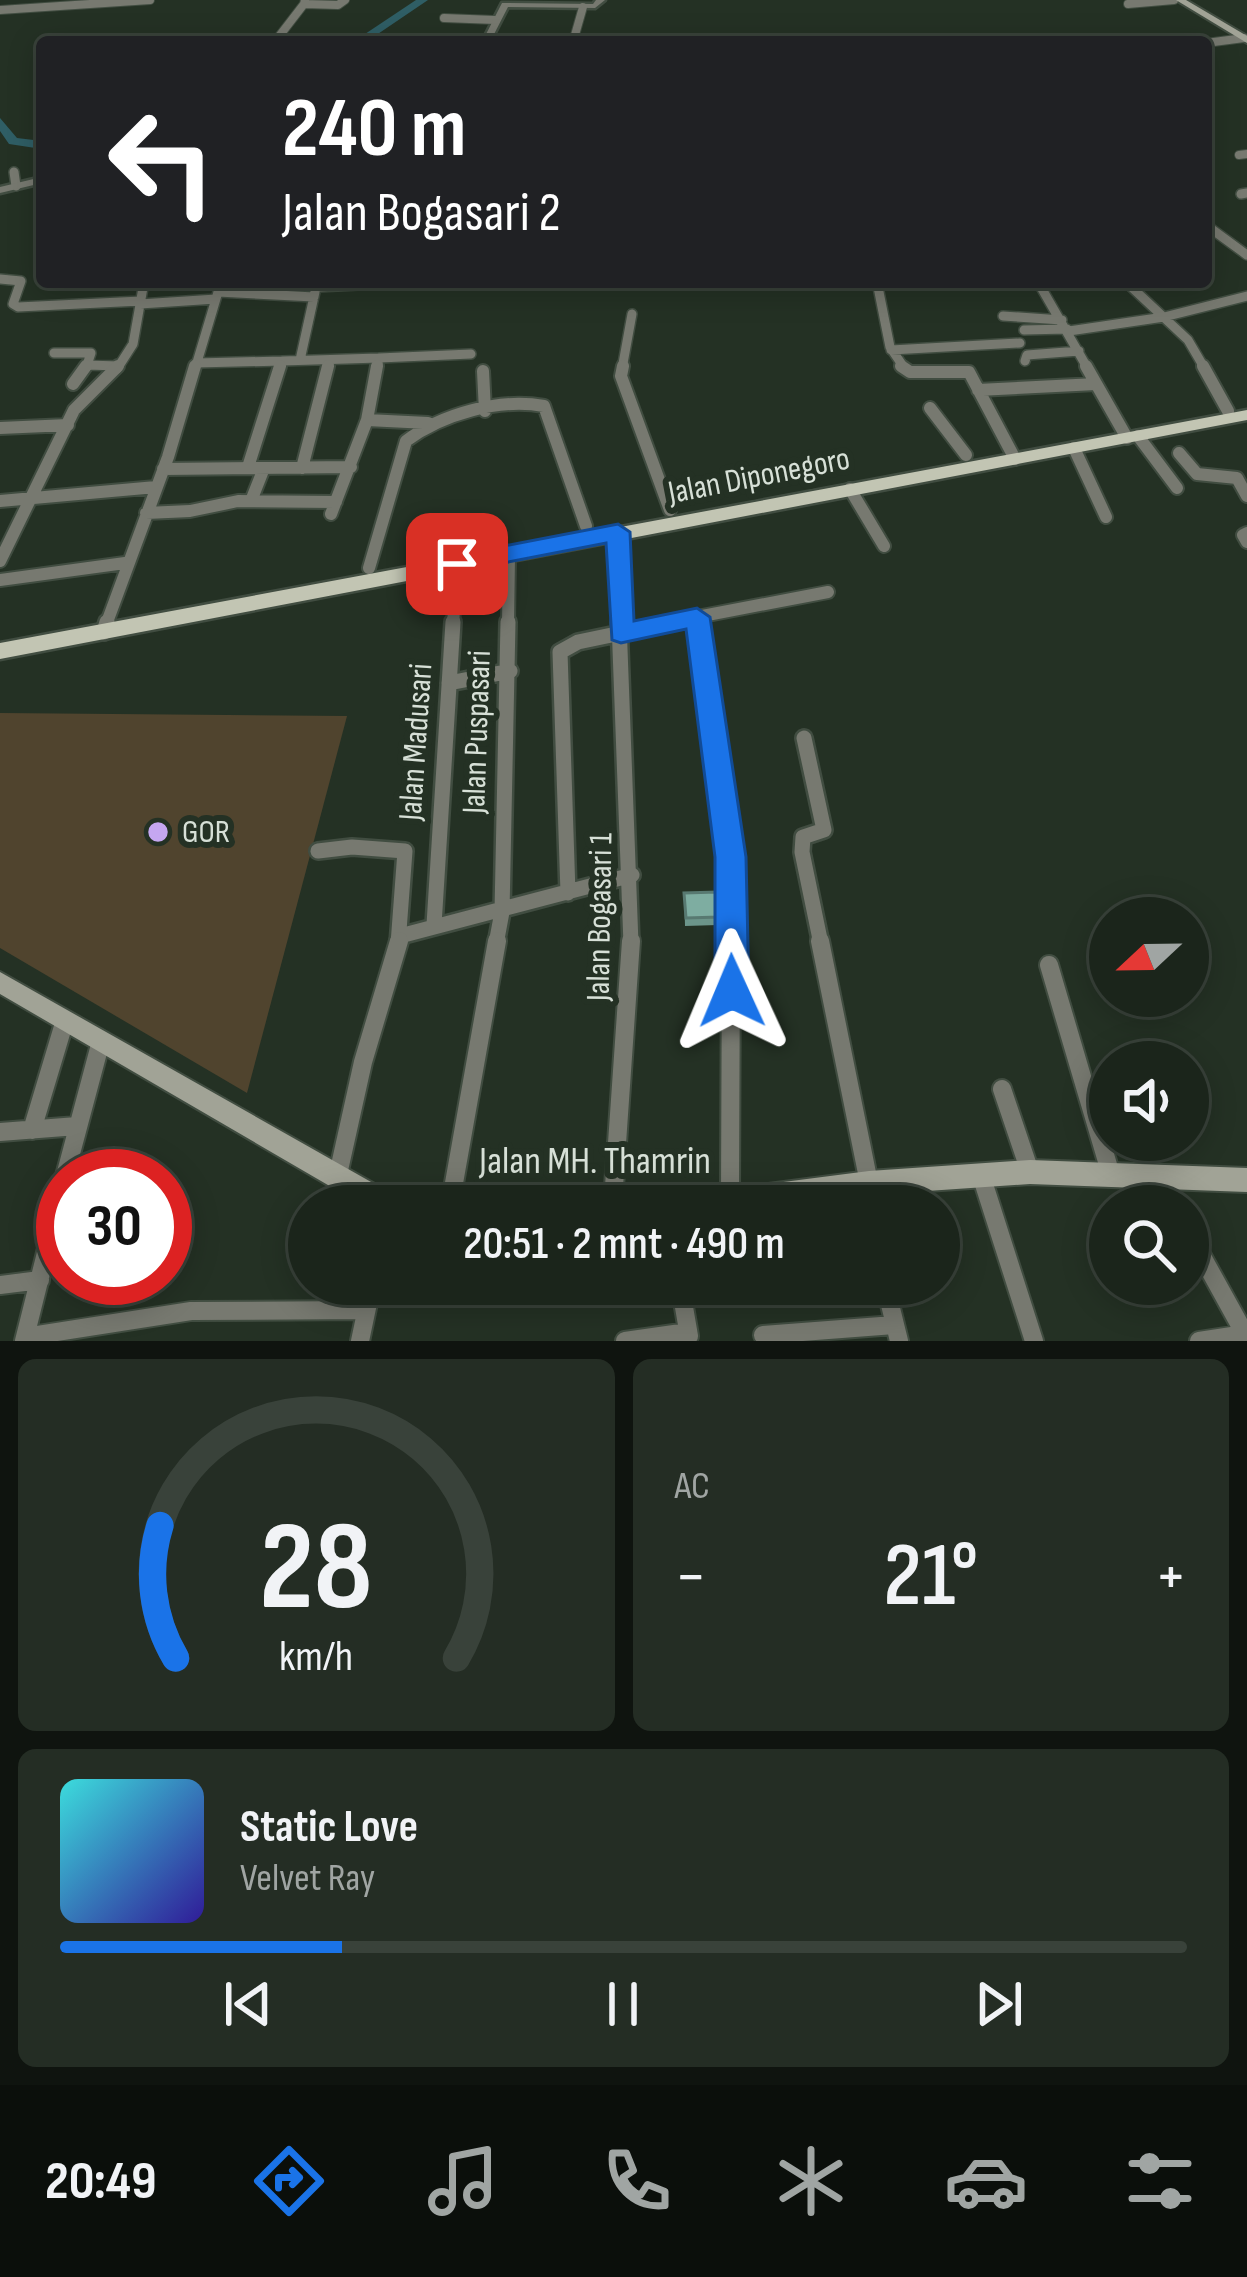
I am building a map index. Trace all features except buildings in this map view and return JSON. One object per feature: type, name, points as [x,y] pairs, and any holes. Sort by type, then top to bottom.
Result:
[{"type":"main road","points":[[1177,0],[1245,38]]},
{"type":"main road","name":"Jalan Diponegoro","points":[[0,637],[105,625],[457,564],[1241,411]]},
{"type":"main road","name":"Jalan Diponegoro","points":[[0,651],[369,568],[586,526],[966,455],[1074,448],[1128,434]]},
{"type":"main road","name":"Jalan MH. Thamrin","points":[[0,982],[349,1185]]},
{"type":"main road","name":"Jalan MH. Thamrin","points":[[911,1185],[1030,1172],[1247,1180]]},
{"type":"street","points":[[0,10],[150,0]]},
{"type":"street","points":[[279,36],[305,2],[338,4],[345,0]]},
{"type":"street","points":[[488,36],[505,5],[543,2],[583,7],[601,0]]},
{"type":"street","points":[[1128,4],[1177,0]]},
{"type":"street","points":[[575,36],[583,7]]},
{"type":"street","points":[[444,18],[495,20]]},
{"type":"street","points":[[1212,42],[1245,38]]},
{"type":"street","points":[[14,172],[16,186]]},
{"type":"street","points":[[0,190],[36,183]]},
{"type":"street","points":[[1212,229],[1247,255]]},
{"type":"street","points":[[1212,243],[1247,241]]},
{"type":"street","points":[[0,279],[21,281],[13,304],[19,307],[140,302],[218,291],[317,289],[300,360]]},
{"type":"street","points":[[0,561],[78,404],[119,367],[133,344],[143,288]]},
{"type":"street","points":[[878,288],[891,350],[899,366],[910,372],[965,370],[1010,453]]},
{"type":"street","points":[[1041,288],[1128,434],[1177,488]]},
{"type":"street","points":[[1133,288],[1199,355],[1241,411]]},
{"type":"street","points":[[105,625],[163,469],[218,291]]},
{"type":"street","points":[[1024,330],[1164,317],[1247,296]]},
{"type":"street","points":[[632,314],[621,376],[670,510]]},
{"type":"street","points":[[1003,316],[1066,327]]},
{"type":"street","points":[[1019,317],[1024,353]]},
{"type":"street","points":[[891,350],[1079,351]]},
{"type":"street","points":[[54,353],[94,356],[73,384]]},
{"type":"street","points":[[196,363],[471,354]]},
{"type":"street","points":[[146,513],[190,512],[250,501],[334,508],[367,420],[380,358]]},
{"type":"street","points":[[302,467],[330,360]]},
{"type":"street","points":[[248,467],[282,362]]},
{"type":"street","points":[[87,365],[119,367]]},
{"type":"street","points":[[483,371],[485,411]]},
{"type":"street","points":[[978,390],[1096,384]]},
{"type":"street","points":[[369,568],[406,441],[434,424],[485,411],[544,406],[586,526]]},
{"type":"street","points":[[930,408],[966,455]]},
{"type":"street","points":[[367,420],[434,424]]},
{"type":"street","points":[[0,428],[68,424]]},
{"type":"street","points":[[1074,448],[1106,518]]},
{"type":"street","points":[[1179,453],[1196,474],[1237,478],[1247,496]]},
{"type":"street","points":[[163,469],[351,466]]},
{"type":"street","points":[[250,501],[263,468]]},
{"type":"street","points":[[0,501],[156,487]]},
{"type":"street","points":[[850,489],[884,546]]},
{"type":"street","name":"Jalan Bogasari 1","points":[[614,1185],[631,990],[632,875],[620,696],[618,532]]},
{"type":"street","points":[[1247,533],[1243,535],[1247,542]]},
{"type":"street","name":"Jalan Puspasari","points":[[455,1185],[502,912],[509,554]]},
{"type":"street","points":[[0,580],[125,563]]},
{"type":"street","name":"Jalan Madusari","points":[[434,925],[457,564]]},
{"type":"street","points":[[568,893],[560,652],[578,641],[828,592]]},
{"type":"street","points":[[697,617],[731,857],[730,1185]]},
{"type":"street","points":[[449,683],[510,671]]},
{"type":"street","points":[[804,738],[824,830],[803,837],[801,843],[866,1185]]},
{"type":"street","points":[[318,850],[404,848],[400,936],[363,1062],[338,1179]]},
{"type":"street","points":[[400,936],[632,875]]},
{"type":"street","points":[[1049,965],[1111,1175]]},
{"type":"street","points":[[32,1130],[65,1021]]},
{"type":"street","points":[[71,1149],[101,1041]]},
{"type":"street","points":[[1002,1089],[1030,1172]]},
{"type":"street","points":[[0,1132],[77,1126]]},
{"type":"street","points":[[980,1174],[1034,1341]]},
{"type":"street","points":[[1159,1177],[1163,1185]]},
{"type":"street","points":[[1199,1341],[1246,1336],[1209,1269]]},
{"type":"street","points":[[0,1285],[36,1280]]},
{"type":"street","points":[[36,1295],[24,1339],[191,1311],[366,1310]]},
{"type":"street","points":[[361,1341],[367,1305]]},
{"type":"street","points":[[625,1341],[689,1337],[684,1305]]},
{"type":"street","points":[[763,1335],[896,1333]]},
{"type":"shaded area","name":"GOR","points":[[0,713],[347,716],[247,1093],[0,948]]},
{"type":"waterway","points":[[368,36],[423,0]]},
{"type":"waterway","points":[[0,122],[13,141],[36,144]]},
{"type":"place","name":"GOR","points":[[158,832]]},
{"type":"route","points":[[457,564],[618,532],[621,634],[697,617],[731,857],[732,991]]}]
